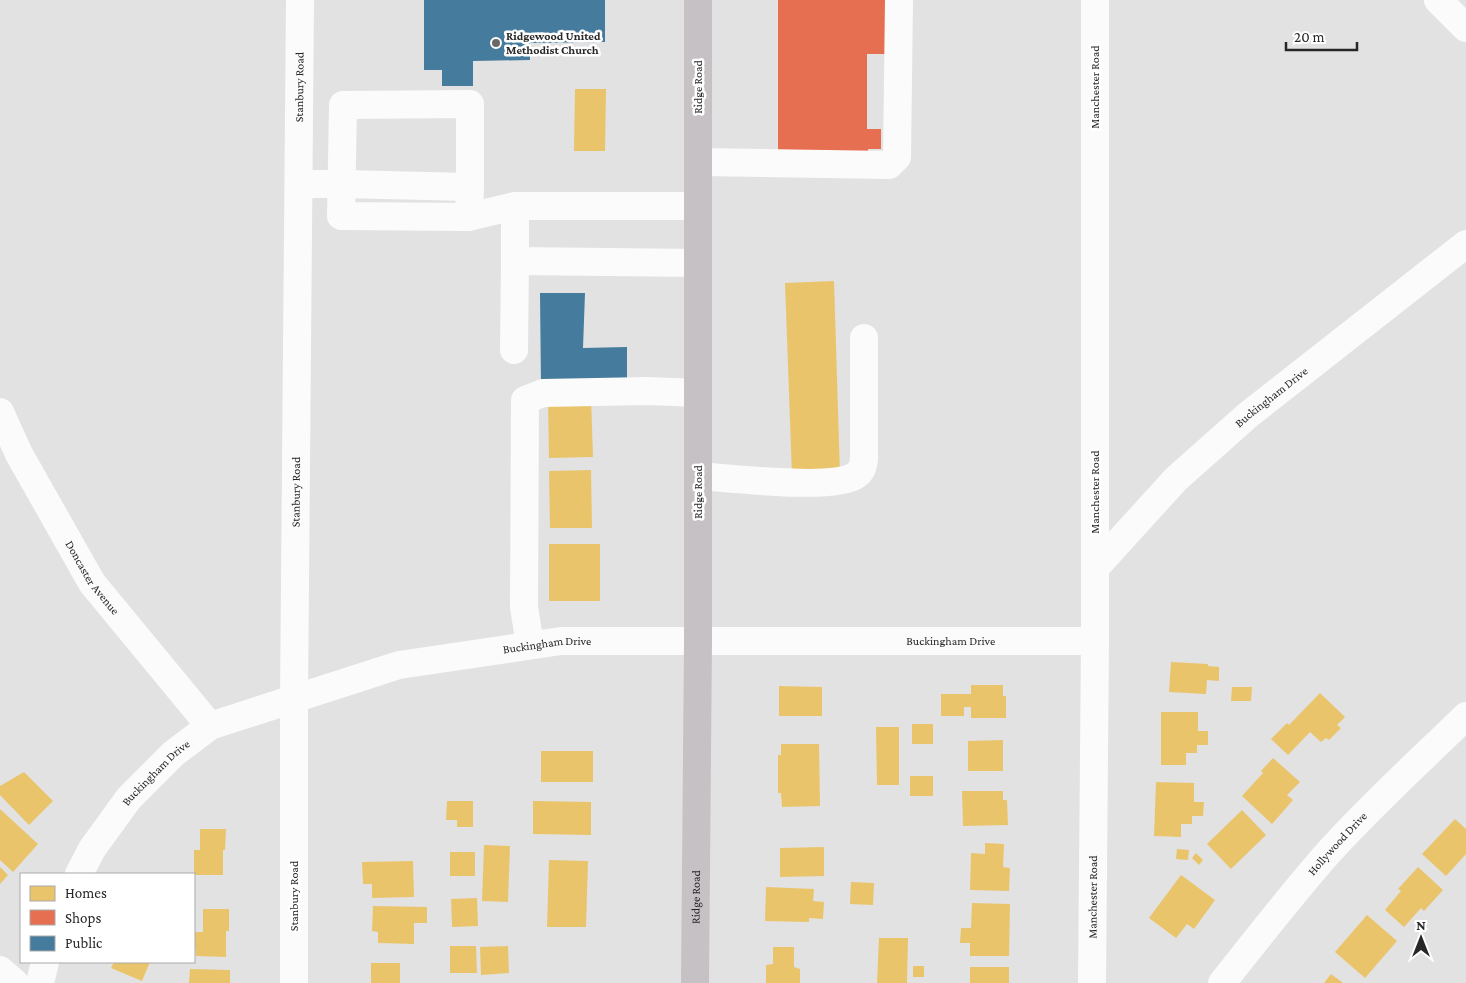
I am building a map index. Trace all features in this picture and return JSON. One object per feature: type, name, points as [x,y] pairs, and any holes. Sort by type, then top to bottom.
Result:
[{"type":"main road","name":"Ridge Road","points":[[695,983],[698,641],[698,0]]},
{"type":"street","name":"Stanbury Road","points":[[294,983],[294,699],[300,0]]},
{"type":"street","points":[[698,162],[889,165],[897,157],[899,0]]},
{"type":"street","name":"Manchester Road","points":[[1092,983],[1095,641],[1094,0]]},
{"type":"street","points":[[1438,0],[1466,28]]},
{"type":"street","points":[[469,217],[470,104],[343,105],[341,216],[469,217],[515,206],[698,206]]},
{"type":"street","points":[[299,184],[470,187]]},
{"type":"street","points":[[514,350],[515,206]]},
{"type":"street","name":"Buckingham Drive","points":[[1095,568],[1176,480],[1248,415],[1466,244]]},
{"type":"street","points":[[514,261],[698,263]]},
{"type":"street","points":[[698,476],[799,483],[824,483],[855,476],[862,469],[864,459],[864,338]]},
{"type":"street","points":[[530,645],[524,607],[526,400],[543,393],[648,391],[698,393]]},
{"type":"street","name":"Doncaster Avenue","points":[[0,412],[19,454],[92,583],[210,726]]},
{"type":"street","name":"Buckingham Drive","points":[[80,873],[92,849],[129,798],[173,754],[210,726],[399,665],[561,641],[1095,641]]},
{"type":"street","name":"Hollywood Drive","points":[[1222,983],[1329,852],[1466,716]]},
{"type":"street","points":[[40,983],[45,963]]},
{"type":"street","points":[[0,970],[15,983]]},
{"type":"building: Homes","points":[[575,89],[606,89],[605,151],[574,151]]},
{"type":"building: Homes","points":[[834,281],[840,475],[792,476],[785,283]]},
{"type":"building: Homes","points":[[591,397],[593,457],[549,458],[548,398]]},
{"type":"building: Homes","points":[[591,470],[592,528],[550,528],[549,471]]},
{"type":"building: Homes","points":[[549,544],[600,544],[600,601],[549,601]]},
{"type":"building: Homes","points":[[1171,662],[1208,664],[1208,666],[1219,667],[1219,681],[1207,680],[1206,694],[1169,692]]},
{"type":"building: Homes","points":[[971,685],[1003,685],[1003,696],[1006,696],[1006,718],[971,718],[971,707],[964,707],[964,716],[941,716],[941,694],[971,694]]},
{"type":"building: Homes","points":[[779,686],[822,687],[822,716],[779,716]]},
{"type":"building: Homes","points":[[1232,687],[1252,687],[1251,701],[1231,701]]},
{"type":"building: Homes","points":[[1320,693],[1345,717],[1337,725],[1341,728],[1329,740],[1326,738],[1321,742],[1310,732],[1288,755],[1271,739],[1287,723],[1289,725]]},
{"type":"building: Homes","points":[[1161,712],[1198,712],[1198,731],[1208,731],[1208,745],[1197,745],[1197,753],[1186,753],[1186,765],[1161,765]]},
{"type":"building: Homes","points":[[912,724],[933,724],[933,744],[912,744]]},
{"type":"building: Homes","points":[[876,727],[899,727],[899,785],[877,785]]},
{"type":"building: Homes","points":[[1003,740],[1003,771],[968,771],[968,741]]},
{"type":"building: Homes","points":[[781,744],[819,744],[820,806],[782,807],[781,793],[778,793],[778,755],[781,755]]},
{"type":"building: Homes","points":[[541,751],[593,751],[593,782],[541,782]]},
{"type":"building: Homes","points":[[1273,758],[1300,782],[1287,795],[1293,800],[1272,824],[1242,796],[1263,773],[1261,771]]},
{"type":"building: Homes","points":[[24,772],[53,801],[29,825],[0,795],[0,786]]},
{"type":"building: Homes","points":[[910,776],[933,776],[933,796],[910,796]]},
{"type":"building: Homes","points":[[1156,782],[1194,783],[1194,802],[1204,802],[1203,816],[1192,816],[1192,824],[1181,824],[1181,837],[1154,836]]},
{"type":"building: Homes","points":[[962,791],[1003,791],[1003,800],[1007,800],[1008,825],[963,826]]},
{"type":"building: Homes","points":[[447,801],[473,801],[473,827],[457,827],[457,820],[446,820]]},
{"type":"building: Homes","points":[[533,801],[591,802],[591,835],[533,834]]},
{"type":"building: Homes","points":[[0,809],[38,844],[13,872],[0,860]]},
{"type":"building: Homes","points":[[1242,810],[1266,835],[1231,869],[1207,844]]},
{"type":"building: Homes","points":[[1455,819],[1466,829],[1466,854],[1446,876],[1422,854]]},
{"type":"building: Homes","points":[[200,829],[226,829],[225,850],[223,850],[223,875],[195,875],[194,850],[200,850]]},
{"type":"building: Homes","points":[[985,843],[1004,844],[1003,867],[1010,868],[1009,891],[970,890],[971,853],[985,854]]},
{"type":"building: Homes","points":[[484,845],[510,846],[508,902],[482,901]]},
{"type":"building: Homes","points":[[824,847],[824,876],[780,877],[780,848]]},
{"type":"building: Homes","points":[[1177,849],[1189,850],[1188,860],[1176,859]]},
{"type":"building: Homes","points":[[450,852],[475,852],[475,876],[450,876]]},
{"type":"building: Homes","points":[[1196,853],[1203,860],[1199,865],[1192,858]]},
{"type":"building: Homes","points":[[549,860],[588,861],[586,927],[547,927]]},
{"type":"building: Homes","points":[[413,861],[414,897],[372,898],[372,884],[363,884],[362,862]]},
{"type":"building: Homes","points":[[0,867],[8,875],[0,884]]},
{"type":"building: Homes","points":[[1418,867],[1443,890],[1424,911],[1421,908],[1404,927],[1385,910],[1401,891],[1398,889]]},
{"type":"building: Homes","points":[[1181,875],[1215,900],[1194,929],[1187,924],[1176,938],[1149,918]]},
{"type":"building: Homes","points":[[851,882],[874,883],[873,905],[850,904]]},
{"type":"building: Homes","points":[[766,887],[814,889],[813,901],[824,902],[823,919],[809,918],[809,922],[765,921]]},
{"type":"building: Homes","points":[[477,898],[478,926],[452,927],[451,899]]},
{"type":"building: Homes","points":[[972,903],[1010,904],[1009,956],[970,956],[970,943],[960,943],[961,928],[971,928]]},
{"type":"building: Homes","points":[[373,906],[427,907],[427,923],[414,923],[414,944],[378,943],[378,932],[372,931]]},
{"type":"building: Homes","points":[[203,909],[229,909],[229,931],[226,931],[226,957],[196,956],[195,932],[203,932]]},
{"type":"building: Homes","points":[[1367,915],[1397,941],[1365,978],[1335,952]]},
{"type":"building: Homes","points":[[879,938],[908,938],[907,983],[877,983]]},
{"type":"building: Homes","points":[[450,946],[476,946],[477,973],[450,973]]},
{"type":"building: Homes","points":[[508,946],[509,973],[481,975],[480,947]]},
{"type":"building: Homes","points":[[773,947],[794,947],[794,967],[800,969],[800,983],[766,983],[766,965],[773,964]]},
{"type":"building: Homes","points":[[114,963],[150,963],[142,981],[111,968]]},
{"type":"building: Homes","points":[[371,963],[400,963],[400,983],[371,983]]},
{"type":"building: Homes","points":[[913,966],[924,966],[924,977],[913,977]]},
{"type":"building: Homes","points":[[970,967],[1009,967],[1009,983],[970,983]]},
{"type":"building: Homes","points":[[190,969],[230,970],[230,983],[189,983]]},
{"type":"building: Homes","points":[[1331,974],[1343,983],[1324,983]]},
{"type":"building: Shops","points":[[778,0],[887,0],[887,54],[867,54],[867,129],[881,129],[881,149],[868,149],[869,157],[778,157]]},
{"type":"building: Public","name":"Ridgewood United Methodist Church","points":[[424,0],[605,0],[605,42],[530,43],[530,60],[473,61],[473,86],[442,86],[442,70],[424,70]]},
{"type":"building: Public","points":[[540,293],[585,293],[583,348],[627,347],[627,385],[541,386]]},
{"type":"place","name":"Ridgewood United Methodist Church","points":[[496,43]]}]
